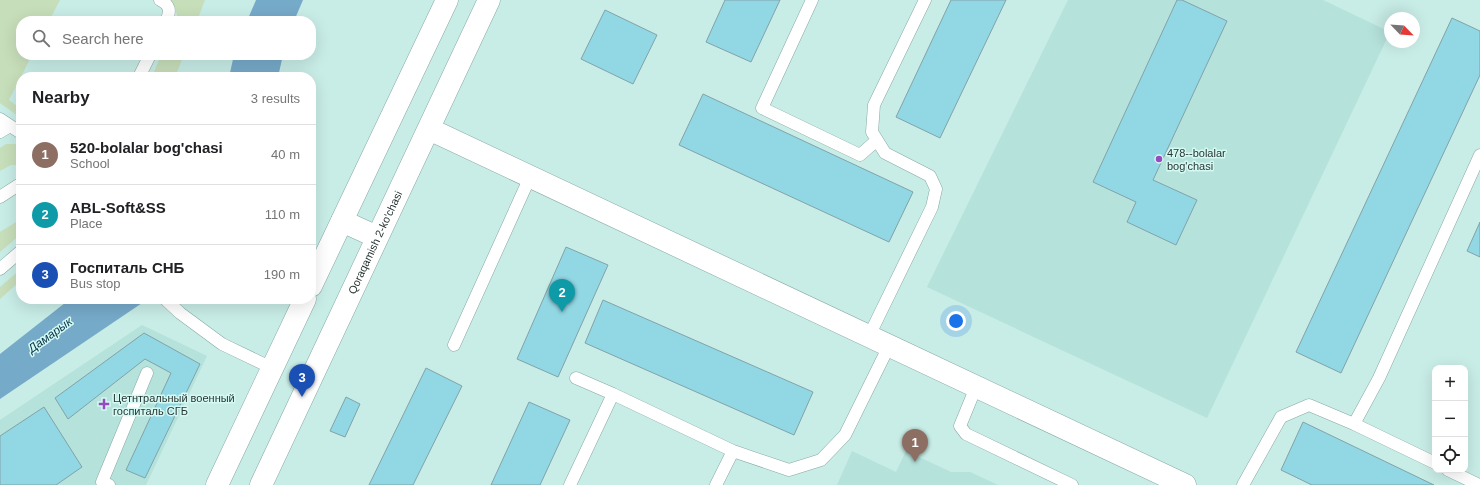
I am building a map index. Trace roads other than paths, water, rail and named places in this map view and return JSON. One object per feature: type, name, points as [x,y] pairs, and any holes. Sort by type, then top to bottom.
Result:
[{"type":"main road","points":[[316,276],[447,0]]},
{"type":"main road","name":"Qoraqamish 2-ko'chasi","points":[[261,485],[489,0]]},
{"type":"main road","points":[[429,129],[1185,485]]},
{"type":"main road","points":[[342,221],[378,237]]},
{"type":"main road","points":[[217,485],[303,304]]},
{"type":"lane","points":[[160,0],[169,7],[168,16]]},
{"type":"lane","points":[[812,0],[762,108],[860,155],[877,140]]},
{"type":"lane","points":[[869,336],[932,207],[936,189],[930,176],[885,153],[872,132],[874,105],[925,0]]},
{"type":"lane","points":[[142,72],[148,60]]},
{"type":"lane","points":[[3,126],[16,131]]},
{"type":"lane","points":[[1354,424],[1379,378],[1480,155]]},
{"type":"lane","points":[[454,345],[530,177]]},
{"type":"lane","points":[[0,197],[16,187]]},
{"type":"lane","points":[[0,269],[16,255]]},
{"type":"lane","points":[[170,304],[180,313],[222,344],[272,368]]},
{"type":"lane","points":[[576,378],[733,450],[789,470],[821,460],[845,435],[889,346]]},
{"type":"lane","points":[[103,484],[147,373]]},
{"type":"lane","points":[[976,387],[960,426],[966,434],[1072,485]]},
{"type":"lane","points":[[570,485],[613,394]]},
{"type":"lane","points":[[1243,485],[1281,417],[1309,405],[1354,424],[1432,462]]},
{"type":"lane","points":[[716,485],[733,450]]},
{"type":"lane","points":[[1454,473],[1479,485]]},
{"type":"water","points":[[256,0],[303,0],[296,16],[249,16]]},
{"type":"water","points":[[233,60],[282,60],[279,72],[230,72]]},
{"type":"water","name":"Дамарык","points":[[64,304],[141,304],[0,399],[0,354]]},
{"type":"place","name":"478--bolalar bog'chasi","points":[[1159,159]]},
{"type":"place","name":"ABL-Soft&SS","points":[[562,312]]},
{"type":"place","name":"Госпиталь СНБ","points":[[302,397]]},
{"type":"place","name":"Цетнтральный военный госпиталь СГБ","points":[[104,404]]},
{"type":"place","name":"520-bolalar bog'chasi","points":[[915,462]]}]
